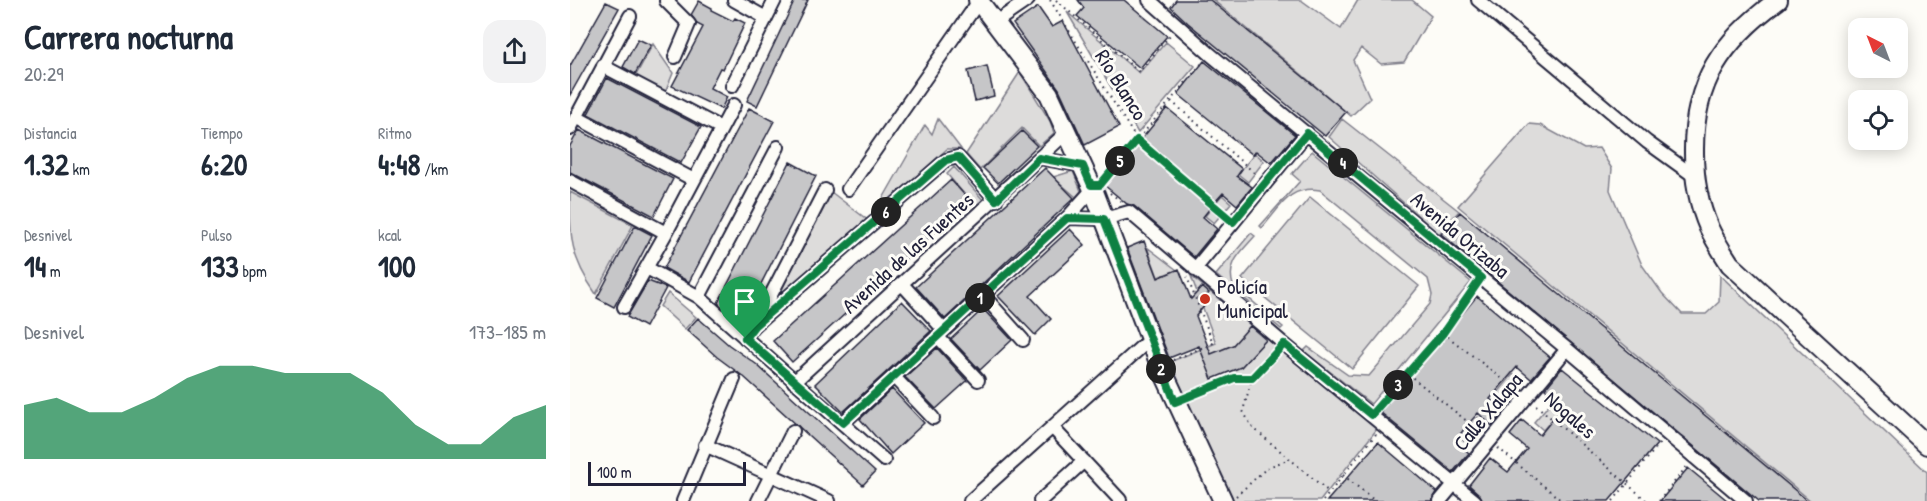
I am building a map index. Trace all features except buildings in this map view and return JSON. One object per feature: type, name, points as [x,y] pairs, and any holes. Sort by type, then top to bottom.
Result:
[{"type":"street","points":[[669,0],[666,1],[689,24],[675,57]]},
{"type":"street","points":[[732,86],[775,0]]},
{"type":"street","points":[[996,22],[1028,0]]},
{"type":"street","name":"Avenida Orizaba","points":[[1149,0],[1210,54],[1567,349],[1746,501]]},
{"type":"street","points":[[1478,0],[1647,142],[1694,176]]},
{"type":"street","points":[[1778,0],[1757,15],[1728,45],[1707,79],[1697,105],[1694,176],[1709,228],[1730,264],[1927,445]]},
{"type":"street","points":[[740,1],[766,18]]},
{"type":"street","points":[[848,189],[979,1],[1049,94],[1095,186],[1104,219],[1149,340],[1175,402],[1223,501]]},
{"type":"street","points":[[570,129],[630,15]]},
{"type":"street","points":[[603,66],[722,129]]},
{"type":"street","points":[[624,307],[734,105]]},
{"type":"street","points":[[576,117],[694,180]]},
{"type":"street","name":"Avenida de las Fuentes","points":[[794,382],[996,200],[1067,132]]},
{"type":"street","points":[[1194,269],[1307,133]]},
{"type":"street","points":[[699,297],[778,147]]},
{"type":"street","points":[[754,326],[946,160],[958,157],[996,200]]},
{"type":"street","points":[[1039,158],[1083,166]]},
{"type":"street","points":[[570,181],[666,233]]},
{"type":"street","points":[[843,423],[1067,218],[1095,186]]},
{"type":"street","points":[[745,338],[754,326],[825,189]]},
{"type":"street","points":[[1067,218],[1104,219],[1129,212],[1194,269],[1475,501]]},
{"type":"street","points":[[647,268],[699,297],[884,460]]},
{"type":"street","points":[[902,284],[978,380]]},
{"type":"street","points":[[983,295],[1023,340]]},
{"type":"street","points":[[970,501],[1149,340]]},
{"type":"street","name":"Calle Xalapa","points":[[1440,501],[1567,349]]},
{"type":"street","points":[[894,377],[933,418]]},
{"type":"street","points":[[684,501],[734,379]]},
{"type":"street","points":[[1052,427],[1120,500]]},
{"type":"street","points":[[758,501],[793,431]]},
{"type":"street","points":[[705,446],[829,501]]},
{"type":"street","points":[[1040,501],[1084,460]]},
{"type":"path","name":"Río Blanco","points":[[1050,0],[1137,140],[1233,222]]},
{"type":"path","points":[[1056,0],[1139,72],[1177,26]]},
{"type":"path","points":[[1129,212],[1126,206],[1095,186],[1210,54]]},
{"type":"path","points":[[1171,101],[1266,183]]},
{"type":"path","points":[[1160,365],[1213,344],[1180,257]]},
{"type":"path","points":[[1371,415],[1443,333],[1481,278]]},
{"type":"path","name":"Nogales","points":[[1443,333],[1527,397],[1647,501]]},
{"type":"path","points":[[1284,344],[1252,378],[1243,411],[1252,428],[1329,492]]},
{"type":"path","points":[[1408,374],[1562,501]]},
{"type":"path","points":[[1175,402],[1234,378],[1252,378]]},
{"type":"path","points":[[1323,501],[1383,425]]},
{"type":"path","points":[[1613,501],[1667,434]]},
{"type":"path","points":[[1659,501],[1695,458]]},
{"type":"path","points":[[1231,501],[1268,467],[1290,459]]},
{"type":"path","points":[[1342,475],[1375,501]]},
{"type":"shaded area","points":[[1213,0],[1301,0],[1341,29],[1358,0],[1412,0],[1431,16],[1404,62],[1381,64],[1361,48],[1353,60],[1370,98],[1351,116]]},
{"type":"shaded area","points":[[1067,12],[1139,73],[1166,42],[1195,66],[1138,133]]},
{"type":"shaded area","points":[[653,44],[673,73],[665,93],[635,77]]},
{"type":"shaded area","points":[[1020,72],[1050,121],[1054,133],[1039,146],[1022,128],[980,170],[966,154]]},
{"type":"shaded area","points":[[938,119],[961,149],[947,149],[873,216],[925,125],[932,134]]},
{"type":"shaded area","points":[[1342,119],[1459,211],[1439,234],[1329,137]]},
{"type":"shaded area","points":[[1529,124],[1540,125],[1584,149],[1599,148],[1612,169],[1610,190],[1642,265],[1662,293],[1682,314],[1706,314],[1719,302],[1720,275],[1927,472],[1927,501],[1811,501],[1458,206]]},
{"type":"shaded area","points":[[1312,151],[1471,282],[1371,404],[1304,351],[1308,347],[1348,375],[1369,376],[1430,304],[1432,295],[1428,279],[1320,190],[1309,189],[1293,194],[1286,199],[1262,228],[1260,226],[1300,181],[1292,174]]},
{"type":"shaded area","points":[[1255,153],[1264,161],[1248,182],[1238,174]]},
{"type":"shaded area","points":[[954,167],[984,201],[976,208],[947,174]]},
{"type":"shaded area","points":[[1073,171],[1081,191],[1076,197],[1053,177]]},
{"type":"shaded area","points":[[570,192],[633,225],[596,294],[576,258],[571,235]]},
{"type":"shaded area","points":[[831,192],[869,221],[772,304]]},
{"type":"shaded area","points":[[1222,195],[1231,203],[1214,223],[1205,216]]},
{"type":"shaded area","points":[[1310,197],[1419,286],[1352,369],[1242,279]]},
{"type":"shaded area","points":[[1251,233],[1255,236],[1240,252],[1233,264],[1231,277],[1233,285],[1283,327],[1281,329],[1216,275]]},
{"type":"shaded area","points":[[1147,247],[1177,270],[1158,277]]},
{"type":"shaded area","points":[[1191,276],[1377,429],[1320,501],[1233,501],[1201,440],[1167,363],[1216,343]]},
{"type":"shaded area","points":[[668,293],[696,317],[685,329],[660,306]]},
{"type":"shaded area","points":[[1513,374],[1522,382],[1506,402],[1496,395]]},
{"type":"shaded area","points":[[1551,402],[1560,410],[1543,430],[1534,422]]},
{"type":"shaded area","points":[[1478,417],[1487,425],[1469,446],[1460,438]]},
{"type":"place","name":"Policía Municipal","points":[[1205,299]]},
{"type":"route","points":[[1307,133],[1481,278],[1443,333],[1371,415],[1284,344],[1252,378],[1234,378],[1175,402],[1149,340],[1104,219],[1067,218],[843,423],[745,338],[754,326],[946,160],[958,157],[996,200],[1039,158],[1083,166],[1091,185],[1100,185],[1137,140],[1233,222],[1307,133]]}]
